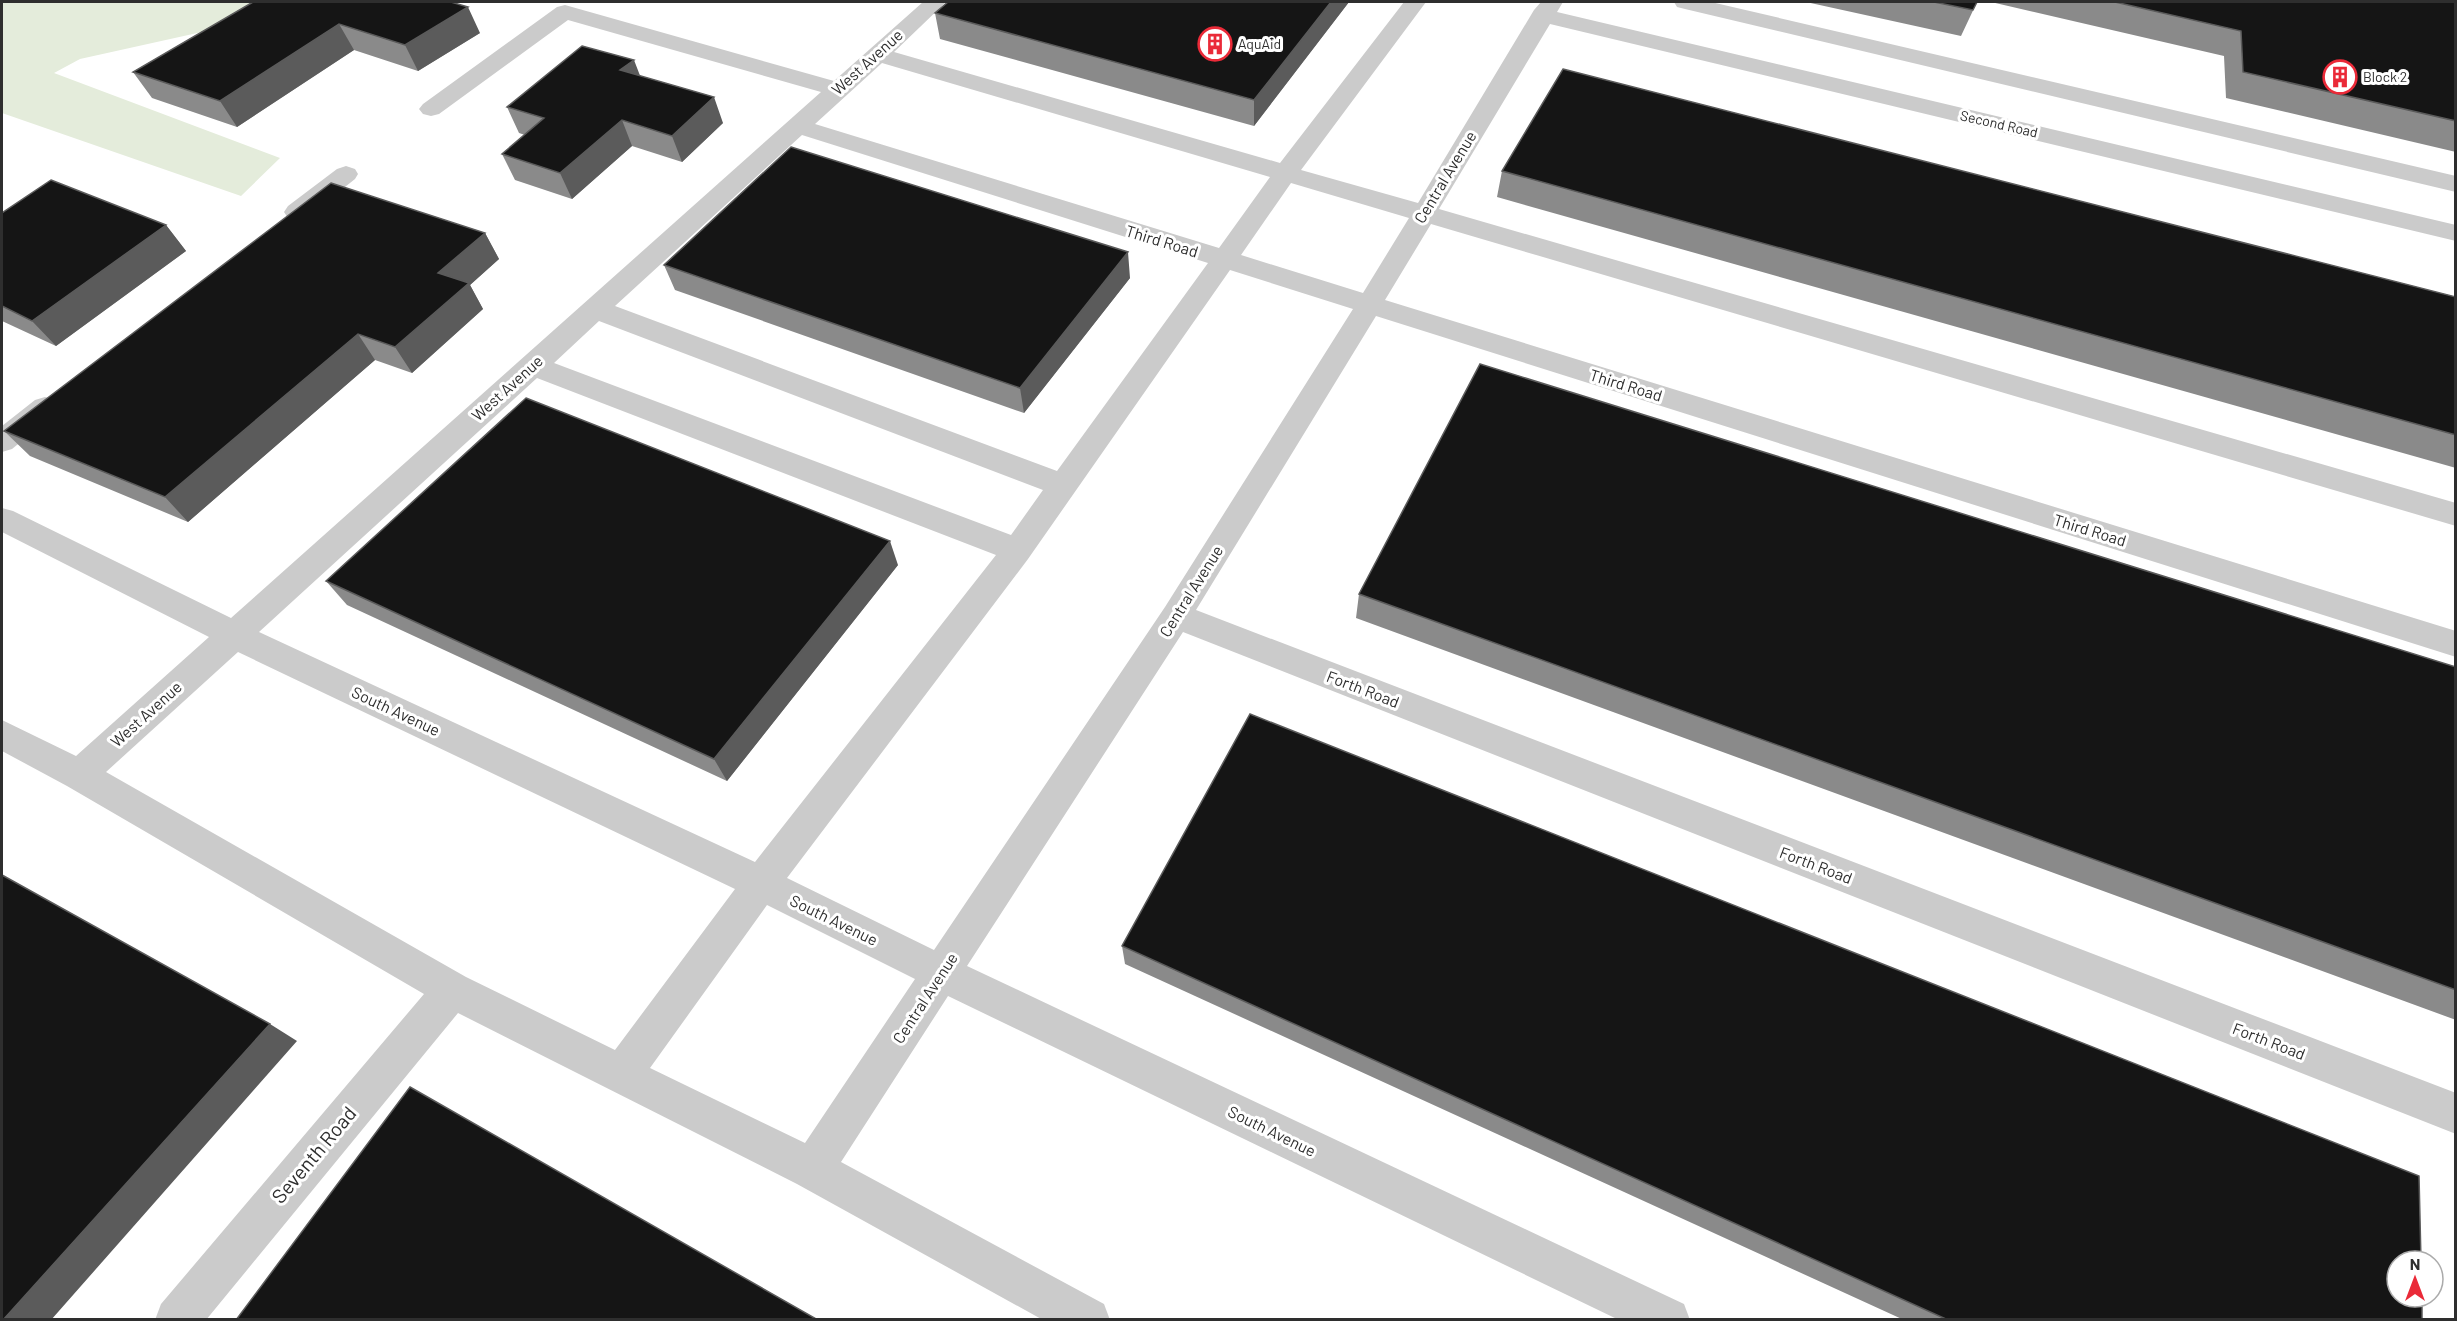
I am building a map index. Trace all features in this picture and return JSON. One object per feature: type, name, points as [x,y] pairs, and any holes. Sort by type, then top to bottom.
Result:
[{"type":"street","name":"West Avenue","points":[[79,775],[935,2]]},
{"type":"street","points":[[621,1075],[760,883],[1017,550],[1286,173],[1415,2]]},
{"type":"street","points":[[1685,2],[2456,184]]},
{"type":"street","name":"Central Avenue","points":[[812,1169],[1176,616],[1369,305],[1547,8]]},
{"type":"street","name":"Second Road","points":[[1547,8],[2456,233]]},
{"type":"street","points":[[431,109],[565,12],[837,89]]},
{"type":"street","points":[[877,54],[2456,515]]},
{"type":"street","name":"Third Road","points":[[797,126],[2456,644]]},
{"type":"street","points":[[281,225],[346,174]]},
{"type":"street","points":[[595,309],[1064,486]]},
{"type":"street","points":[[532,365],[1017,550]]},
{"type":"street","points":[[2,441],[67,390]]},
{"type":"street","name":"South Avenue","points":[[2,519],[234,635],[760,883],[942,973],[1668,1320]]},
{"type":"street","name":"Forth Road","points":[[1176,616],[2456,1114]]},
{"type":"street","points":[[2,735],[79,775],[452,990],[812,1169],[1088,1320]]},
{"type":"street","name":"Seventh Road","points":[[177,1320],[452,990]]},
{"type":"green space","points":[[2,2],[304,2],[283,14],[80,59],[54,73],[280,158],[241,196],[2,113]]},
{"type":"building","points":[[253,2],[451,2],[468,7],[405,45],[339,24],[220,101],[133,72]]},
{"type":"building","points":[[948,2],[1331,2],[1254,100],[935,13]]},
{"type":"building","points":[[1934,2],[1977,2],[1973,10]]},
{"type":"building","name":"Block 2","points":[[2115,2],[2456,2],[2456,121],[2243,72],[2241,31]]},
{"type":"building","points":[[582,46],[634,60],[620,70],[714,97],[672,136],[622,120],[560,173],[502,154],[544,118],[507,107]]},
{"type":"building","points":[[1563,69],[2456,297],[2456,435],[1502,171]]},
{"type":"building","points":[[791,147],[1128,252],[1020,388],[664,265]]},
{"type":"building","points":[[51,180],[166,225],[32,321],[2,306],[2,213]]},
{"type":"building","points":[[331,183],[485,233],[438,273],[469,283],[395,347],[358,334],[165,497],[4,431]]},
{"type":"building","points":[[1480,364],[2456,667],[2456,990],[1359,594]]},
{"type":"building","points":[[526,398],[890,541],[714,759],[326,581]]},
{"type":"building","points":[[1250,714],[2419,1176],[2421,1249],[2385,1249],[2385,1309],[2422,1309],[2422,1320],[1948,1320],[1122,946]]},
{"type":"building","points":[[2,875],[270,1024],[3,1320],[2,1320]]},
{"type":"building","points":[[410,1087],[818,1320],[236,1320]]},
{"type":"place","name":"AquAid","points":[[1215,44]]},
{"type":"place","name":"Block 2","points":[[2340,77]]}]
